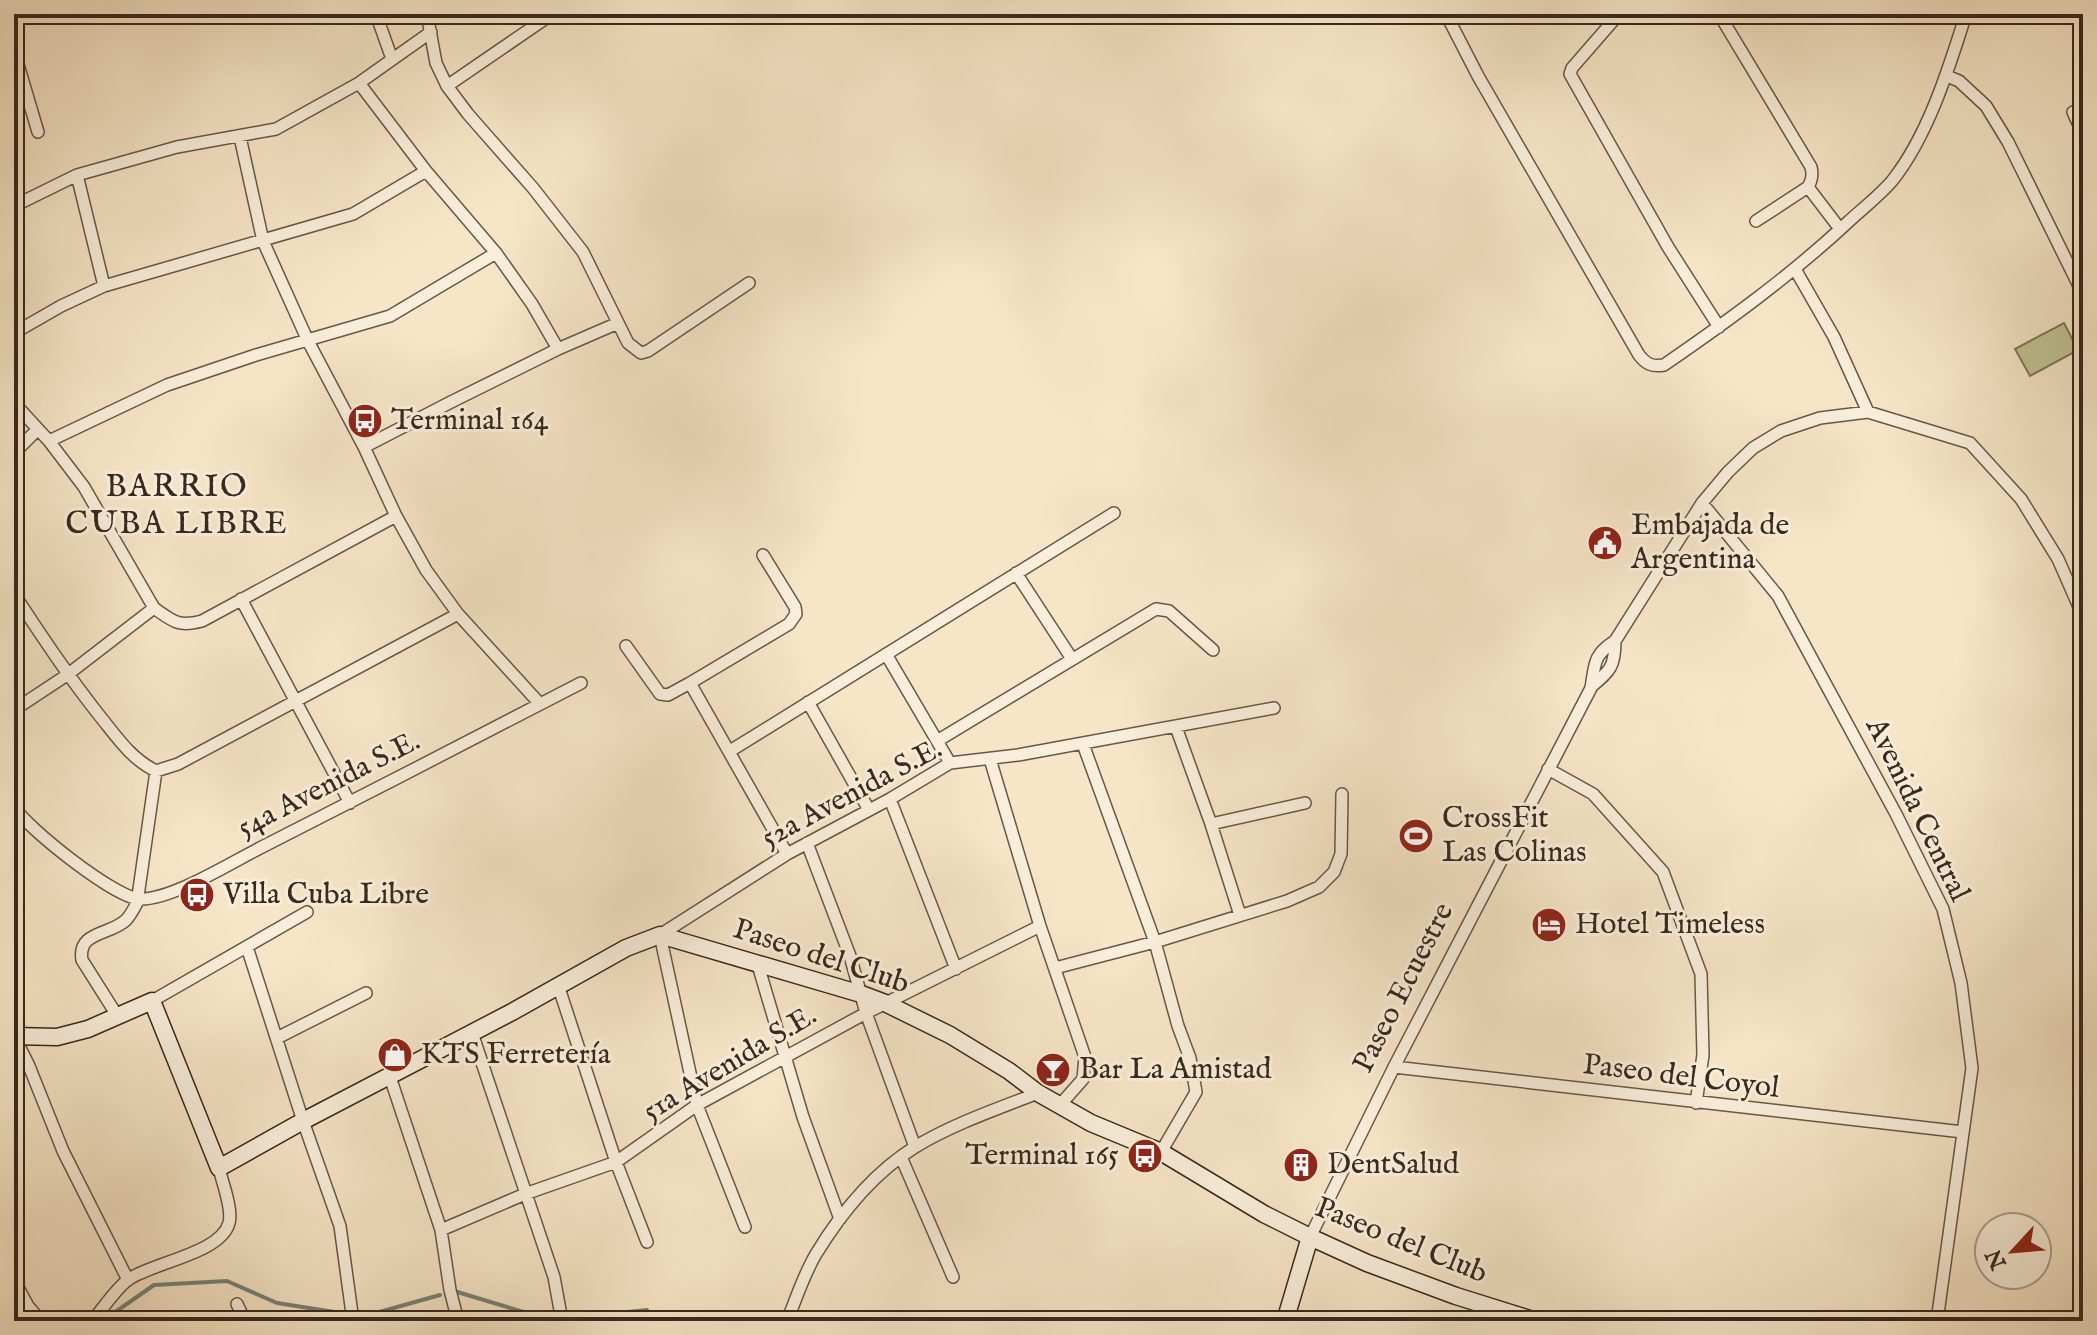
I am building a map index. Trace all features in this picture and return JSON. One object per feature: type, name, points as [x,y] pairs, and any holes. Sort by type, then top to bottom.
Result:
[{"type":"street","points":[[376,14],[392,59]]},
{"type":"street","points":[[427,14],[436,63],[447,86],[583,252],[628,343],[641,353],[648,351],[749,283]]},
{"type":"street","points":[[447,86],[552,14]]},
{"type":"street","points":[[1446,14],[1639,355],[1650,365],[1664,365],[1719,327],[1795,269],[1891,182],[1909,156],[1947,76],[1966,14]]},
{"type":"street","points":[[1619,14],[1570,74],[1668,247],[1719,327]]},
{"type":"street","points":[[1719,14],[1813,174],[1808,187],[1756,221]]},
{"type":"street","points":[[14,206],[77,175],[177,147],[276,129],[359,83],[431,32]]},
{"type":"street","points":[[14,51],[38,132]]},
{"type":"street","points":[[1947,76],[1959,81],[1986,106],[2008,142],[2083,294]]},
{"type":"street","points":[[359,83],[426,171],[496,253],[532,304],[558,349]]},
{"type":"street","points":[[2073,112],[2083,134]]},
{"type":"street","points":[[240,137],[263,241],[308,341],[364,447],[396,516],[426,570],[458,614],[540,704]]},
{"type":"street","points":[[14,333],[104,286],[353,214],[426,171]]},
{"type":"street","points":[[77,175],[104,286]]},
{"type":"street","points":[[1808,187],[1840,229]]},
{"type":"street","points":[[49,441],[167,385],[390,316],[496,253]]},
{"type":"street","points":[[1795,269],[1834,337],[1868,412],[1970,443],[2021,499],[2058,559],[2083,616]]},
{"type":"street","points":[[364,447],[558,349],[618,323]]},
{"type":"street","points":[[14,403],[49,441],[84,487],[154,608],[184,625],[202,621],[396,516]]},
{"type":"street","name":"Paseo Ecuestre","points":[[1288,1321],[1288,1311],[1310,1237],[1394,1067],[1591,688],[1596,658],[1602,649],[1615,641],[1702,503],[1753,448],[1781,431],[1820,418],[1868,412]]},
{"type":"street","points":[[14,453],[38,429]]},
{"type":"street","name":"Avenida Central","points":[[1702,503],[1778,596],[1896,814],[1943,909],[1961,983],[1972,1068],[1937,1321]]},
{"type":"street","points":[[730,751],[1114,513]]},
{"type":"street","points":[[626,646],[660,694],[668,695],[789,624],[796,614],[795,607],[763,555]]},
{"type":"street","points":[[1016,573],[1072,659]]},
{"type":"street","points":[[14,594],[67,675],[127,750],[156,771],[178,764],[458,614]]},
{"type":"street","points":[[241,599],[350,803]]},
{"type":"street","points":[[14,710],[67,675],[154,608]]},
{"type":"street","points":[[937,741],[1156,609],[1169,611],[1213,650]]},
{"type":"street","points":[[886,654],[950,763]]},
{"type":"street","name":"54a Avenida S.E.","points":[[136,899],[157,898],[190,883],[581,683]]},
{"type":"street","points":[[690,683],[787,854]]},
{"type":"street","points":[[808,702],[869,810]]},
{"type":"street","name":"52a Avenida S.E.","points":[[660,935],[787,854],[950,763],[1083,744],[1274,708]]},
{"type":"street","points":[[1176,727],[1240,915]]},
{"type":"street","points":[[1083,744],[1155,942],[1190,1058],[1196,1092],[1161,1152]]},
{"type":"street","points":[[990,759],[1040,926],[1085,1057],[1083,1079],[1060,1105]]},
{"type":"street","points":[[1548,769],[1593,794],[1663,872],[1701,974],[1703,1055],[1696,1103]]},
{"type":"street","points":[[118,1017],[82,960],[80,950],[84,942],[125,921],[137,903],[156,771]]},
{"type":"street","points":[[1055,968],[1155,942],[1287,901],[1319,887],[1334,872],[1341,854],[1342,794]]},
{"type":"street","points":[[890,799],[956,969]]},
{"type":"street","points":[[1211,824],[1305,803]]},
{"type":"street","points":[[14,807],[48,841],[115,889],[136,899]]},
{"type":"street","points":[[807,843],[850,956],[866,1013],[915,1147]]},
{"type":"street","points":[[128,1280],[63,1151],[14,1036],[57,1037],[118,1017],[152,1001],[307,912]]},
{"type":"street","name":"51a Avenida S.E.","points":[[441,1230],[525,1194],[616,1162],[697,1105],[785,1056],[1040,926]]},
{"type":"street","points":[[219,1168],[626,948],[660,935],[697,1105],[745,1227]]},
{"type":"street","name":"Paseo del Club","points":[[660,935],[885,1003],[950,1035],[1009,1071],[1038,1093],[1091,1123],[1161,1152],[1264,1214],[1310,1237],[1367,1263],[1536,1321]]},
{"type":"street","points":[[247,947],[340,1226],[353,1321]]},
{"type":"street","points":[[758,965],[803,1117],[840,1219]]},
{"type":"street","points":[[558,985],[616,1162],[647,1242]]},
{"type":"street","points":[[277,1038],[366,993]]},
{"type":"street","points":[[92,1321],[128,1280],[162,1263],[207,1248],[222,1237],[230,1223],[219,1168],[152,1001]]},
{"type":"street","points":[[472,1033],[554,1277],[562,1321]]},
{"type":"street","name":"Paseo del Coyol","points":[[1394,1067],[1963,1132]]},
{"type":"street","points":[[390,1077],[441,1230],[458,1321]]},
{"type":"street","points":[[787,1321],[815,1256],[840,1219],[874,1179],[915,1147],[949,1129],[1038,1093]]},
{"type":"street","points":[[901,1157],[953,1277]]},
{"type":"street","points":[[14,1280],[28,1306],[41,1321]]},
{"type":"street","points":[[237,1304],[245,1321]]},
{"type":"green space","points":[[2064,323],[2078,350],[2030,376],[2015,349]]},
{"type":"waterway","points":[[106,1321],[154,1285],[227,1281],[277,1303],[341,1313]]},
{"type":"waterway","points":[[454,1291],[530,1314],[562,1319],[647,1310]]},
{"type":"waterway","points":[[365,1316],[440,1295]]},
{"type":"place","name":"Terminal 164","points":[[365,421]]},
{"type":"place","name":"Embajada de Argentina","points":[[1605,543]]},
{"type":"place","name":"CrossFit Las Colinas","points":[[1416,836]]},
{"type":"place","name":"Villa Cuba Libre","points":[[197,895]]},
{"type":"place","name":"Hotel Timeless","points":[[1549,925]]},
{"type":"place","name":"KTS Ferretería","points":[[395,1055]]},
{"type":"place","name":"Bar La Amistad","points":[[1053,1070]]},
{"type":"place","name":"Terminal 165","points":[[1145,1156]]},
{"type":"place","name":"DentSalud","points":[[1301,1165]]},
{"type":"district","name":"BARRIO CUBA LIBRE","points":[[177,506]]}]
